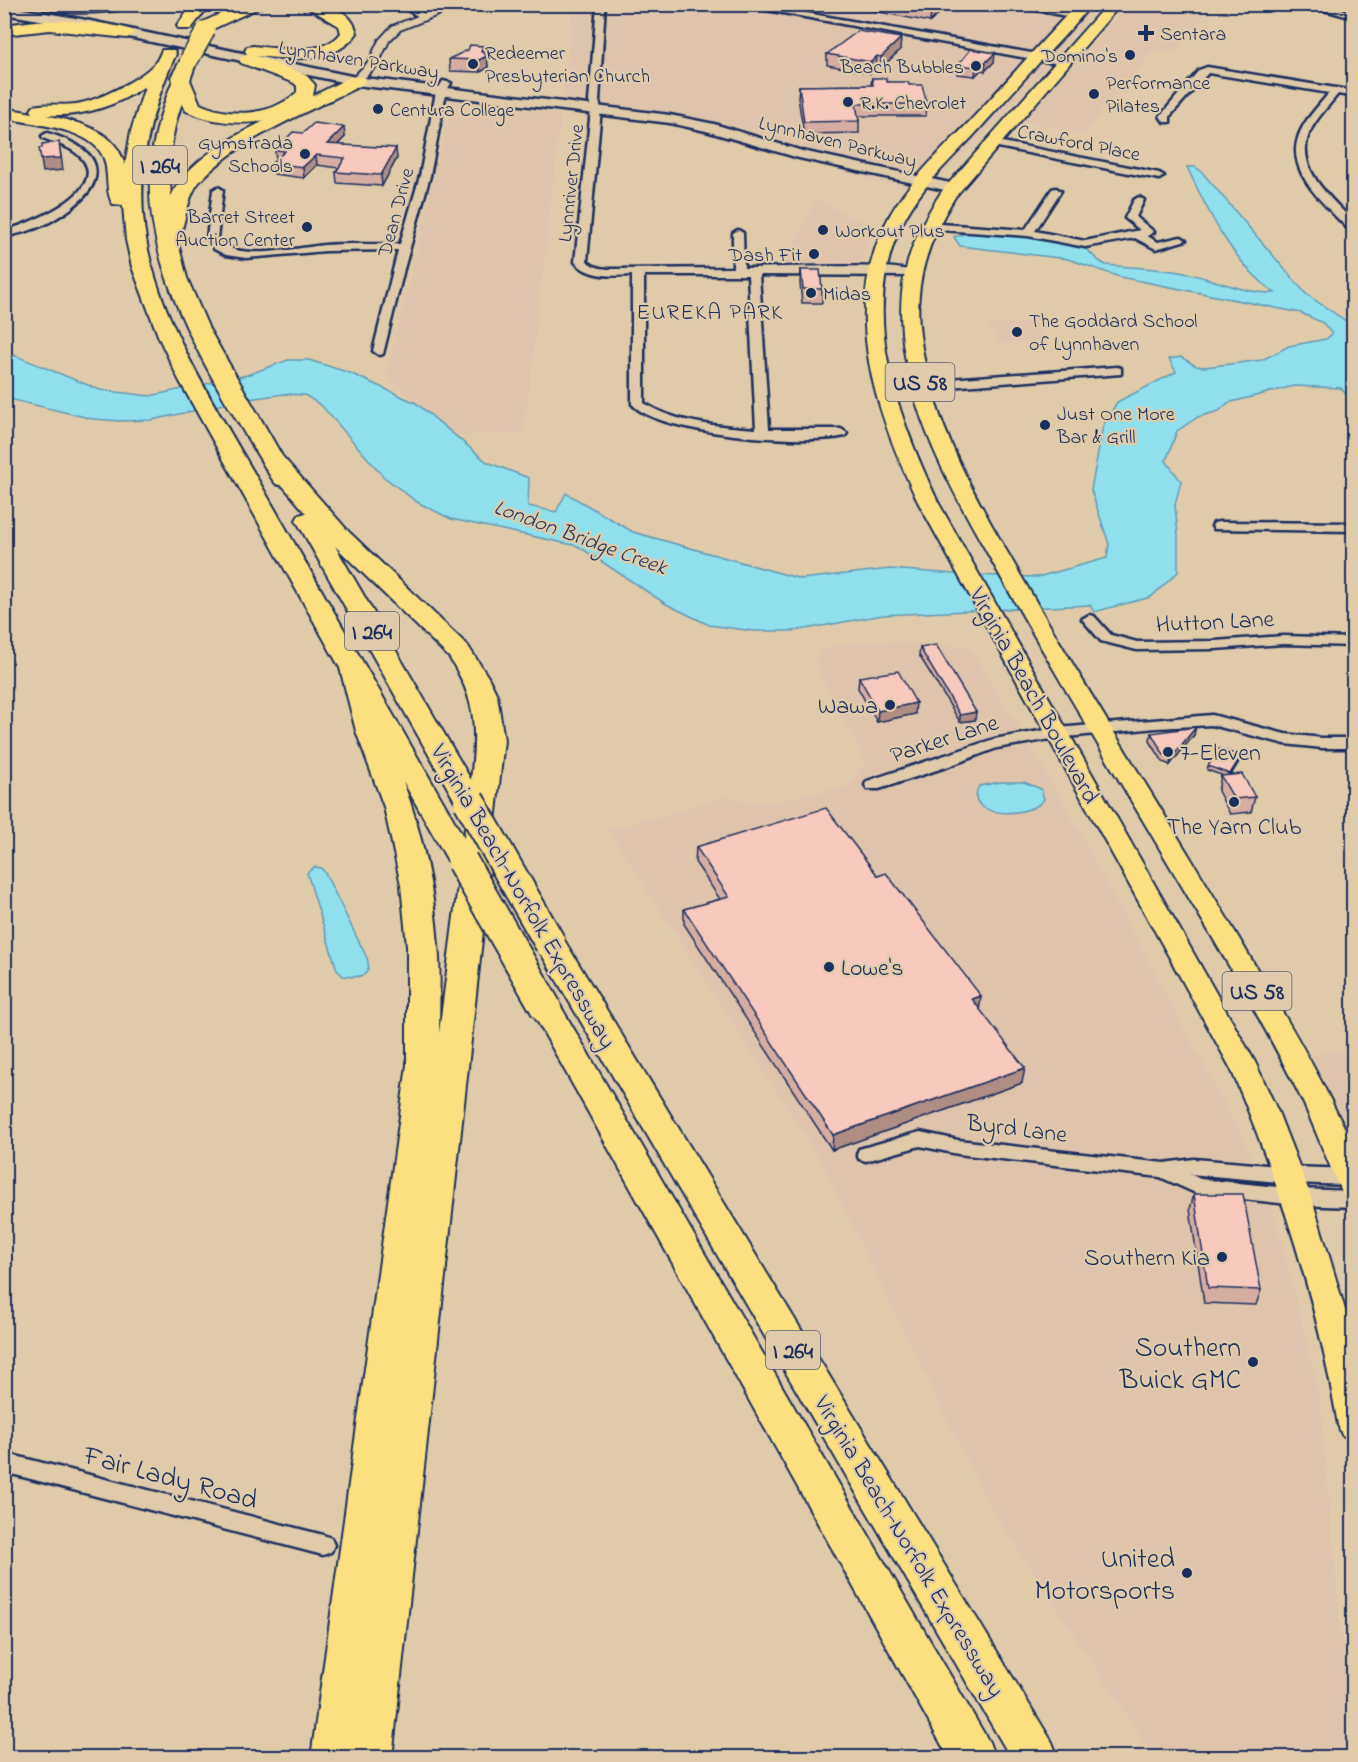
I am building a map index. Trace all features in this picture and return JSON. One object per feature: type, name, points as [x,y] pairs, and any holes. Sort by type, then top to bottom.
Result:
[{"type":"highway","points":[[4,20],[31,8],[94,8],[127,4]]},
{"type":"highway","name":"Virginia Beach-Norfolk Expressway","points":[[202,4],[185,26],[165,59],[147,100],[136,142],[133,214],[139,252],[157,310],[211,419],[973,1758]]},
{"type":"highway","name":"Virginia Beach-Norfolk Expressway","points":[[227,4],[208,28],[180,77],[166,118],[160,162],[160,198],[169,255],[192,317],[550,944],[1036,1758]]},
{"type":"highway","points":[[208,28],[240,10],[260,4]]},
{"type":"highway","points":[[245,55],[301,54],[319,51],[344,42],[350,33],[347,24],[326,10],[310,4]]},
{"type":"highway","points":[[336,4],[364,27],[361,40],[339,53],[331,61],[333,66],[354,75]]},
{"type":"highway","points":[[31,8],[71,12]]},
{"type":"highway","points":[[4,30],[54,25],[127,33]]},
{"type":"highway","points":[[180,77],[192,107],[224,118],[252,117],[274,112],[292,105],[306,93],[306,85],[300,79],[245,55]]},
{"type":"highway","points":[[4,102],[46,110],[70,109],[102,103],[116,98],[165,59]]},
{"type":"highway","points":[[169,255],[176,204],[188,182],[216,157],[354,75]]},
{"type":"highway","points":[[4,113],[54,123],[100,140],[107,145],[113,158],[120,203],[133,214]]},
{"type":"highway","points":[[274,461],[340,537],[459,652],[483,695],[490,740],[370,1758]]},
{"type":"highway","points":[[333,1758],[423,1065],[423,946],[416,885],[398,807],[370,732],[353,668]]},
{"type":"main road","name":"Virginia Beach Boulevard","points":[[1115,4],[957,184],[927,226],[911,273],[910,326],[921,385],[942,447],[966,495],[1036,619],[1275,1022],[1326,1121],[1353,1185]]},
{"type":"main road","name":"Lynnhaven Parkway","points":[[4,10],[31,8],[127,33],[354,75]]},
{"type":"main road","name":"Virginia Beach Boulevard","points":[[1080,10],[926,178],[892,227],[877,271],[874,336],[877,359],[889,408],[921,488],[992,620],[1245,1069],[1293,1186],[1320,1269],[1338,1341],[1353,1425]]},
{"type":"main road","name":"Lynnhaven Parkway","points":[[71,12],[245,55],[354,75],[595,105],[686,122],[799,154],[957,184]]},
{"type":"street","points":[[401,4],[424,16]]},
{"type":"street","points":[[354,75],[374,62],[389,34],[401,26],[462,4]]},
{"type":"street","points":[[595,105],[601,4]]},
{"type":"street","points":[[738,4],[1065,62]]},
{"type":"street","points":[[1012,4],[1080,10]]},
{"type":"street","points":[[1305,4],[1353,15]]},
{"type":"street","points":[[1167,120],[1165,116],[1203,71],[1212,70],[1353,94]]},
{"type":"street","name":"Dean Drive","points":[[379,351],[425,176],[444,88]]},
{"type":"street","points":[[1336,91],[1311,122],[1300,149],[1305,169],[1314,183],[1353,228]]},
{"type":"street","name":"Lynnriver Drive","points":[[595,105],[581,262],[585,267],[597,271],[638,272]]},
{"type":"street","points":[[4,234],[34,225],[61,210],[87,189],[93,177],[92,162],[82,152],[67,143],[47,136]]},
{"type":"street","name":"Crawford Place","points":[[992,143],[1159,176]]},
{"type":"street","points":[[218,190],[212,238],[213,243],[222,249],[247,255],[268,255],[325,248],[405,247]]},
{"type":"street","points":[[1028,233],[1056,191]]},
{"type":"street","points":[[927,226],[1028,233],[1085,244],[1149,232],[1130,218],[1139,200]]},
{"type":"street","points":[[738,233],[739,272]]},
{"type":"street","points":[[1138,235],[1156,246],[1181,240]]},
{"type":"street","points":[[840,433],[763,434],[665,420],[652,416],[639,406],[638,272],[877,271],[911,273]]},
{"type":"street","points":[[753,272],[763,434]]},
{"type":"street","points":[[921,385],[1117,370]]},
{"type":"street","points":[[1220,526],[1353,527]]},
{"type":"street","name":"Hutton Lane","points":[[1089,619],[1106,638],[1137,646],[1186,646],[1283,640],[1353,642]]},
{"type":"street","name":"Parker Lane","points":[[873,785],[944,763],[994,744],[1057,734],[1185,720],[1212,720],[1285,739],[1322,743],[1353,743]]},
{"type":"street","name":"Byrd Lane","points":[[866,1154],[920,1140],[958,1147],[1164,1170],[1198,1185],[1353,1185]]},
{"type":"street","name":"Fair Lady Road","points":[[4,1462],[323,1545]]},
{"type":"shaded area","points":[[1030,4],[1090,14],[1011,107],[922,193],[670,126],[624,117],[561,114],[573,5]]},
{"type":"shaded area","points":[[1128,5],[1142,5],[1205,15],[1174,52],[1155,49],[1083,134],[1021,122]]},
{"type":"shaded area","points":[[452,102],[561,114],[524,435],[450,435],[386,375]]},
{"type":"shaded area","points":[[816,199],[874,228],[860,264],[782,267]]},
{"type":"shaded area","name":"The Goddard School of Lynnhaven","points":[[1035,321],[1046,340],[999,344],[988,325]]},
{"type":"shaded area","points":[[877,640],[970,647],[1064,803],[1244,1140],[1273,1211],[1286,1256],[1321,1405],[1352,1757],[1158,1758],[1148,1748],[989,1505],[819,1158],[609,831],[723,797],[765,803],[847,786],[866,761],[819,674],[815,659],[826,648]]},
{"type":"shaded area","points":[[1354,1050],[1353,1139],[1311,1055]]},
{"type":"water","name":"London Bridge Creek","points":[[1187,167],[1195,167],[1201,171],[1306,294],[1353,326],[1354,405],[1341,388],[1294,386],[1228,403],[1219,411],[1198,417],[1177,431],[1166,461],[1181,481],[1175,505],[1178,572],[1151,597],[1094,612],[1090,605],[883,615],[794,631],[753,631],[709,625],[666,604],[578,546],[451,519],[417,502],[384,477],[322,406],[305,395],[284,394],[242,400],[152,420],[120,421],[93,419],[5,398],[4,351],[100,390],[150,396],[247,375],[288,360],[309,360],[350,373],[416,403],[487,462],[529,478],[528,506],[556,512],[566,493],[633,532],[801,579],[890,569],[1038,577],[1107,558],[1109,544],[1091,490],[1103,426],[1117,402],[1176,372],[1169,359],[1181,357],[1196,366],[1205,367],[1262,360],[1289,346],[1326,339],[1332,334],[1323,323],[1301,313],[1120,277],[1068,259],[960,246],[954,237],[967,233],[991,233],[1063,242],[1084,248],[1106,265],[1179,272],[1242,289],[1275,293],[1246,267],[1234,252],[1213,219]]},
{"type":"water","points":[[1000,782],[1024,782],[1041,789],[1044,799],[1037,806],[1026,810],[1000,812],[988,810],[980,805],[976,797],[979,786]]},
{"type":"water","points":[[314,867],[321,868],[325,873],[367,958],[368,970],[363,975],[343,976],[337,970],[307,873]]},
{"type":"building","points":[[899,4],[937,4],[931,10]]},
{"type":"building","points":[[858,31],[901,38],[881,57],[877,56],[871,62],[827,54]]},
{"type":"building","points":[[470,45],[483,46],[481,51],[487,56],[479,60],[449,59],[468,50]]},
{"type":"building","points":[[971,49],[995,53],[986,62],[976,67],[958,65]]},
{"type":"building","points":[[872,78],[886,78],[886,82],[908,82],[909,85],[922,85],[927,104],[856,104],[859,121],[804,122],[799,86],[873,85]]},
{"type":"building","points":[[314,123],[344,127],[327,144],[396,148],[381,175],[336,172],[345,158],[316,155],[303,167],[272,163],[285,151],[275,150],[293,132],[303,133]]},
{"type":"building","points":[[59,142],[61,158],[41,159],[39,148],[42,148],[42,144]]},
{"type":"building","points":[[801,270],[820,270],[822,289],[803,289]]},
{"type":"building","points":[[936,645],[976,712],[960,715],[920,648]]},
{"type":"building","points":[[898,671],[916,703],[878,711],[859,677]]},
{"type":"building","points":[[1196,727],[1171,758],[1164,755],[1151,733]]},
{"type":"building","name":"7-Eleven","points":[[1219,749],[1241,756],[1230,774],[1208,766]]},
{"type":"building","points":[[1242,774],[1255,797],[1234,799],[1221,776]]},
{"type":"building","name":"Lowe's","points":[[826,808],[878,876],[886,873],[981,996],[972,999],[1025,1068],[833,1135],[684,909],[729,897],[696,847]]},
{"type":"building","name":"Southern Kia","points":[[1194,1194],[1243,1194],[1261,1290],[1208,1288]]},
{"type":"place","name":"Sentara","points":[[1146,33]]},
{"type":"place","name":"Domino's","points":[[1130,55]]},
{"type":"place","name":"Redeemer Presbyterian Church","points":[[473,64]]},
{"type":"place","name":"Beach Bubbles","points":[[976,66]]},
{"type":"place","name":"Performance Pilates","points":[[1094,94]]},
{"type":"place","name":"R.K. Chevrolet","points":[[848,102]]},
{"type":"place","name":"Centura College","points":[[378,109]]},
{"type":"place","name":"Gymstrada Schools","points":[[305,154]]},
{"type":"place","name":"Barret Street Auction Center","points":[[307,227]]},
{"type":"place","name":"Workout Plus","points":[[823,230]]},
{"type":"place","name":"Dash Fit","points":[[814,254]]},
{"type":"place","name":"Midas","points":[[811,293]]},
{"type":"place","name":"The Goddard School of Lynnhaven","points":[[1017,332]]},
{"type":"place","name":"Just One More Bar & Grill","points":[[1045,425]]},
{"type":"place","name":"Wawa","points":[[890,705]]},
{"type":"place","name":"7-Eleven","points":[[1168,752]]},
{"type":"place","name":"The Yarn Club","points":[[1234,802]]},
{"type":"place","name":"Lowe's","points":[[829,967]]},
{"type":"place","name":"Southern Kia","points":[[1222,1257]]},
{"type":"place","name":"Southern Buick GMC","points":[[1253,1362]]},
{"type":"place","name":"United Motorsports","points":[[1187,1573]]},
{"type":"district","name":"EUREKA PARK","points":[[710,311]]}]
